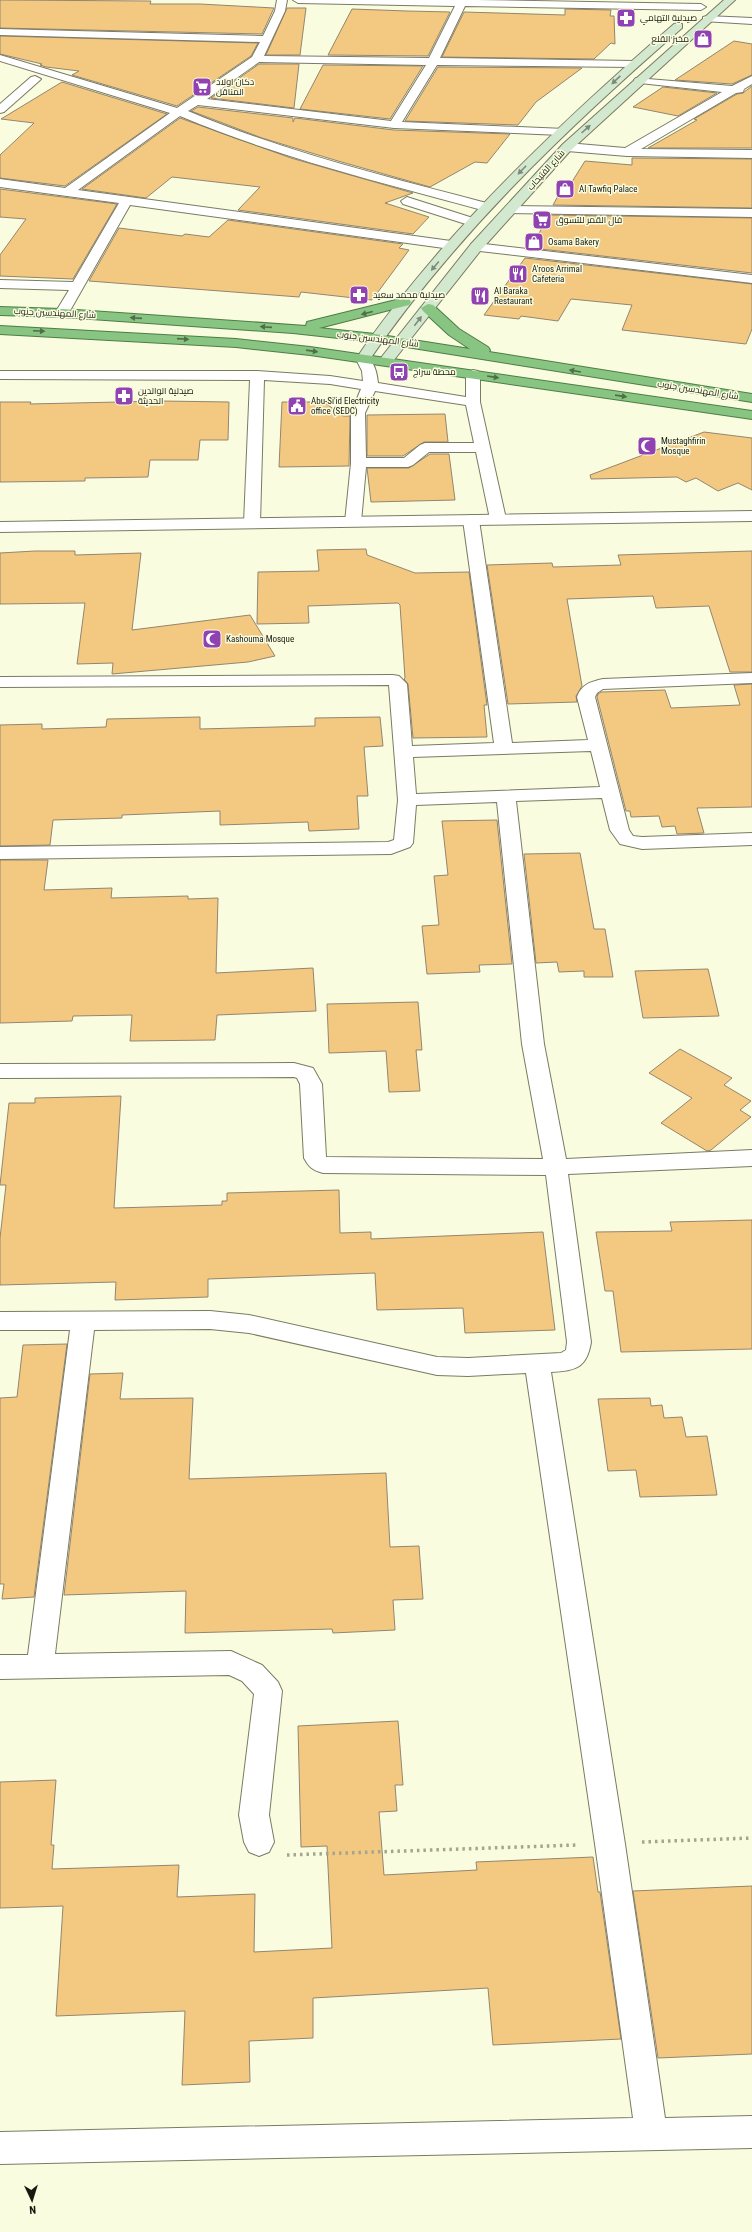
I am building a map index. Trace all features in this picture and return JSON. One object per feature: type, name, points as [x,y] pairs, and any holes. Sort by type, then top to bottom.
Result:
[{"type":"highway","points":[[293,329],[357,316],[404,302]]},
{"type":"highway","points":[[428,308],[454,333],[469,344],[499,358]]},
{"type":"highway","name":"شارع المهندسين جنوب","points":[[0,311],[62,312],[293,329],[376,338],[752,398]]},
{"type":"highway","name":"شارع المهندسين جنوب","points":[[0,330],[236,343],[366,365]]},
{"type":"highway","name":"شارع المهندسين جنوب","points":[[385,362],[752,415]]},
{"type":"main road","name":"شارع الفتيحاب","points":[[385,362],[476,247],[567,147],[707,19],[730,0]]},
{"type":"main road","name":"شارع الفتيحاب","points":[[366,365],[376,338],[404,302],[486,207],[561,131],[634,64],[706,4]]},
{"type":"street","points":[[66,193],[163,122],[257,59],[280,11],[282,0]]},
{"type":"street","points":[[298,0],[461,4],[706,4]]},
{"type":"street","points":[[394,124],[433,62],[461,4]]},
{"type":"street","points":[[707,19],[752,22]]},
{"type":"street","points":[[0,32],[267,39]]},
{"type":"street","points":[[0,58],[137,101],[179,112],[268,147],[486,207]]},
{"type":"street","points":[[257,59],[634,64]]},
{"type":"street","points":[[0,68],[118,106],[137,101]]},
{"type":"street","points":[[0,110],[35,79]]},
{"type":"street","points":[[627,152],[752,79]]},
{"type":"street","points":[[640,80],[752,91]]},
{"type":"street","points":[[196,101],[394,124],[561,131]]},
{"type":"street","points":[[149,117],[178,126]]},
{"type":"street","points":[[200,134],[336,179],[351,171]]},
{"type":"street","points":[[567,147],[627,152],[752,154]]},
{"type":"street","points":[[0,183],[452,245]]},
{"type":"street","points":[[395,197],[472,222]]},
{"type":"street","points":[[62,312],[126,201]]},
{"type":"street","points":[[510,210],[752,213]]},
{"type":"street","points":[[476,247],[752,278]]},
{"type":"street","points":[[0,284],[78,286]]},
{"type":"street","points":[[353,522],[359,463],[358,413],[370,387],[372,377],[366,365],[385,362]]},
{"type":"street","points":[[473,374],[473,402],[498,519]]},
{"type":"street","points":[[0,375],[257,375],[322,380],[473,402]]},
{"type":"street","points":[[252,523],[257,375]]},
{"type":"street","points":[[359,463],[408,462],[425,448],[483,447]]},
{"type":"street","points":[[0,527],[752,516]]},
{"type":"street","points":[[471,520],[504,748]]},
{"type":"street","points":[[0,682],[386,678],[393,680],[398,684],[408,800],[403,843],[391,848],[0,853]]},
{"type":"street","points":[[752,678],[613,683],[593,686],[588,691],[586,697],[600,745],[609,792],[620,830],[627,840],[642,843],[752,839]]},
{"type":"street","points":[[405,752],[600,745]]},
{"type":"street","points":[[408,800],[609,792]]},
{"type":"street","points":[[0,1321],[210,1320],[249,1324],[437,1366],[468,1368],[566,1362],[577,1355],[579,1342],[556,1167],[532,1036],[506,795]]},
{"type":"street","points":[[0,1071],[294,1070],[305,1073],[311,1084],[315,1158],[318,1163],[322,1165],[556,1167],[752,1158]]},
{"type":"street","points":[[40,1666],[83,1320]]},
{"type":"street","points":[[537,1364],[610,1844],[651,2134]]},
{"type":"street","points":[[0,1667],[231,1663],[252,1673],[268,1691],[254,1815],[259,1842]]},
{"type":"street","points":[[0,2148],[752,2132]]},
{"type":"path","points":[[259,1842],[289,1856],[752,1838]]},
{"type":"building","points":[[0,0],[151,1],[150,4],[200,4],[274,8],[262,34],[0,28]]},
{"type":"building","points":[[287,8],[306,8],[300,55],[266,55]]},
{"type":"building","points":[[352,9],[450,12],[428,56],[328,55]]},
{"type":"building","points":[[565,9],[611,10],[610,16],[614,16],[615,44],[611,43],[594,59],[442,57],[464,12],[565,15]]},
{"type":"building","points":[[0,36],[258,43],[251,56],[177,106],[72,75],[79,71],[46,67],[40,65],[42,64],[0,54]]},
{"type":"building","points":[[734,41],[752,44],[752,75],[732,84],[675,80]]},
{"type":"building","points":[[259,64],[299,64],[294,108],[211,98]]},
{"type":"building","points":[[323,65],[423,66],[390,119],[300,109]]},
{"type":"building","points":[[438,67],[582,68],[536,102],[518,125],[405,121]]},
{"type":"building","points":[[62,82],[167,114],[65,186],[0,178],[0,155],[34,123],[1,119]]},
{"type":"building","points":[[752,86],[752,148],[648,148],[697,120],[694,119],[737,94],[743,93]]},
{"type":"building","points":[[663,87],[717,93],[678,116],[633,107]]},
{"type":"building","points":[[198,107],[293,118],[293,122],[295,118],[394,130],[510,134],[487,163],[475,162],[430,187],[262,138],[191,111]]},
{"type":"building","points":[[180,118],[291,158],[413,193],[385,203],[429,217],[413,234],[238,210],[260,187],[172,177],[146,198],[82,189]]},
{"type":"building","points":[[632,158],[752,159],[752,208],[553,205],[564,185],[570,185],[585,161],[632,165]]},
{"type":"building","points":[[0,189],[117,204],[73,279],[0,276],[0,255],[26,219],[0,217]]},
{"type":"building","points":[[548,215],[752,218],[752,273],[532,248]]},
{"type":"building","points":[[228,220],[403,244],[399,248],[409,250],[372,300],[301,292],[299,297],[89,281],[119,228],[182,236],[185,234],[209,237]]},
{"type":"building","points":[[525,258],[752,284],[752,329],[746,344],[622,330],[632,305],[571,299],[558,321],[521,316],[519,319],[484,315]]},
{"type":"building","points":[[162,401],[229,402],[228,440],[200,440],[198,460],[150,460],[148,477],[85,478],[85,481],[0,482],[0,402],[31,402],[30,404]]},
{"type":"building","points":[[282,402],[324,402],[343,416],[350,416],[349,466],[279,467]]},
{"type":"building","points":[[445,414],[448,442],[424,442],[403,456],[367,456],[367,415]]},
{"type":"building","points":[[704,432],[752,438],[752,490],[738,483],[718,491],[696,478],[686,482],[677,477],[591,479],[590,475]]},
{"type":"building","points":[[430,454],[449,454],[455,500],[371,502],[367,468],[409,468]]},
{"type":"building","points":[[366,549],[367,555],[415,573],[469,572],[487,705],[484,705],[487,737],[413,738],[408,684],[404,679],[400,605],[398,603],[308,606],[309,623],[257,624],[258,572],[319,571],[317,550]]},
{"type":"building","points":[[75,551],[75,555],[141,553],[132,630],[250,615],[275,656],[248,662],[112,674],[113,663],[77,664],[85,603],[0,604],[0,553]]},
{"type":"building","points":[[752,551],[752,672],[730,672],[709,606],[656,608],[653,596],[567,599],[582,686],[576,696],[577,702],[508,704],[487,565],[552,563],[553,567],[621,565],[618,555]]},
{"type":"building","points":[[752,684],[752,807],[697,808],[704,833],[677,834],[675,826],[662,827],[659,816],[631,817],[630,811],[626,811],[597,697],[598,694],[601,692],[665,690],[671,708],[740,705],[734,685]]},
{"type":"building","points":[[200,717],[200,729],[315,726],[315,718],[380,717],[383,746],[364,747],[368,796],[357,796],[359,829],[309,831],[308,822],[220,825],[220,811],[122,815],[122,818],[53,820],[50,845],[0,846],[0,725],[42,724],[42,729],[106,727],[107,719]]},
{"type":"building","points":[[497,820],[512,964],[479,965],[480,972],[427,974],[422,926],[439,925],[434,876],[448,875],[442,821]]},
{"type":"building","points":[[580,853],[594,929],[605,929],[613,977],[584,977],[584,971],[559,972],[557,962],[536,963],[524,854]]},
{"type":"building","points":[[0,860],[48,860],[44,890],[112,888],[111,898],[188,896],[188,899],[218,898],[216,973],[313,968],[316,1011],[217,1015],[215,1040],[130,1041],[132,1015],[73,1016],[72,1021],[0,1023]]},
{"type":"building","points":[[708,969],[719,1016],[643,1018],[635,971]]},
{"type":"building","points":[[418,1002],[422,1050],[416,1050],[420,1091],[389,1092],[386,1051],[329,1053],[327,1004]]},
{"type":"building","points":[[680,1049],[732,1078],[724,1085],[751,1101],[740,1110],[751,1117],[711,1150],[707,1151],[661,1123],[692,1098],[649,1073]]},
{"type":"building","points":[[121,1096],[114,1208],[222,1205],[222,1201],[227,1201],[227,1193],[339,1190],[340,1233],[371,1232],[371,1239],[543,1232],[555,1330],[465,1333],[463,1308],[377,1310],[375,1273],[208,1279],[208,1297],[115,1300],[116,1282],[0,1285],[0,1238],[6,1185],[0,1185],[9,1103],[35,1103],[35,1098]]},
{"type":"building","points":[[752,1220],[752,1349],[621,1352],[613,1291],[605,1291],[596,1232],[672,1231],[670,1222]]},
{"type":"building","points":[[67,1344],[34,1597],[2,1599],[4,1584],[0,1584],[0,1398],[17,1397],[23,1345]]},
{"type":"building","points":[[123,1373],[120,1399],[193,1398],[189,1479],[386,1473],[390,1547],[419,1546],[423,1599],[393,1600],[395,1630],[333,1633],[332,1629],[185,1633],[186,1591],[64,1595],[90,1374]]},
{"type":"building","points":[[650,1398],[651,1406],[662,1405],[664,1418],[682,1417],[686,1437],[707,1436],[717,1495],[640,1497],[636,1470],[608,1471],[598,1399]]},
{"type":"building","points":[[398,1721],[403,1785],[395,1785],[397,1811],[379,1812],[384,1875],[477,1870],[476,1862],[593,1857],[598,1892],[600,1892],[621,2039],[493,2045],[488,1988],[313,1998],[313,2038],[249,2041],[250,2082],[182,2085],[185,2011],[56,2016],[63,1906],[0,1908],[0,1782],[56,1780],[51,1845],[54,1845],[52,1869],[179,1865],[177,1897],[255,1894],[254,1952],[332,1948],[327,1846],[301,1847],[298,1726]]},
{"type":"building","points":[[752,1886],[752,2054],[658,2058],[633,1891]]},
{"type":"place","name":"صيدلية التهامي","points":[[626,18]]},
{"type":"place","name":"مخبز القلع","points":[[703,39]]},
{"type":"place","name":"دكان اولاد المناقل","points":[[202,87]]},
{"type":"place","name":"Al Tawfiq Palace","points":[[565,189]]},
{"type":"place","name":"فال القمر للتسوق","points":[[542,220]]},
{"type":"place","name":"Osama Bakery","points":[[534,242]]},
{"type":"place","name":"A'roos Arrimal Cafeteria","points":[[518,274]]},
{"type":"place","name":"صيدلية محمد سعيد","points":[[359,295]]},
{"type":"place","name":"Al Baraka Restaurant","points":[[480,296]]},
{"type":"place","name":"محطة سراج","points":[[399,372]]},
{"type":"place","name":"صيدلية الوالدين الحديثة","points":[[124,396]]},
{"type":"place","name":"Abu-Si'id Electricity office (SEDC)","points":[[297,406]]},
{"type":"place","name":"Mustaghfirin Mosque","points":[[647,446]]},
{"type":"place","name":"Kashouma Mosque","points":[[212,639]]}]
